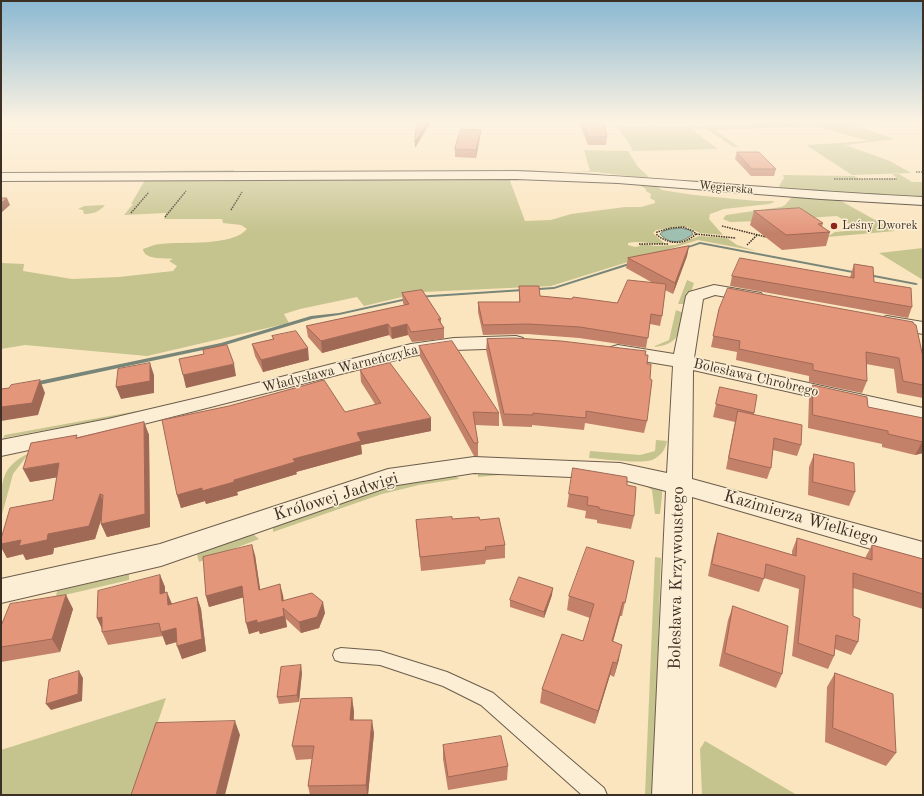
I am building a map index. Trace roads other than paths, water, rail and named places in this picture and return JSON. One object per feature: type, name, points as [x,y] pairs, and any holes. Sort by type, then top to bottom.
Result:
[{"type":"street","name":"Węgierska","points":[[1,177],[573,176],[779,193],[923,201]]},
{"type":"street","name":"Bolesława Krzywoustego","points":[[672,795],[683,362],[695,296],[714,290],[771,300]]},
{"type":"street","points":[[872,319],[923,328]]},
{"type":"street","name":"Władysława Warneńczyka","points":[[1,448],[108,426],[411,350],[490,342],[534,342]]},
{"type":"street","points":[[598,348],[683,362]]},
{"type":"street","name":"Bolesława Chrobrego","points":[[683,362],[923,415]]},
{"type":"street","name":"Królowej Jadwigi","points":[[1,591],[161,555],[388,478],[474,465],[620,471],[679,484]]},
{"type":"street","name":"Kazimierza Wielkiego","points":[[679,484],[923,553]]},
{"type":"lane","points":[[341,655],[380,658],[447,680],[487,700],[597,795]]},
{"type":"waterway","points":[[682,249],[700,243],[916,284]]},
{"type":"waterway","points":[[34,384],[222,344],[311,318],[339,314],[416,297],[554,288],[634,263]]},
{"type":"place","name":"Leśny Dworek","points":[[834,226]]}]
